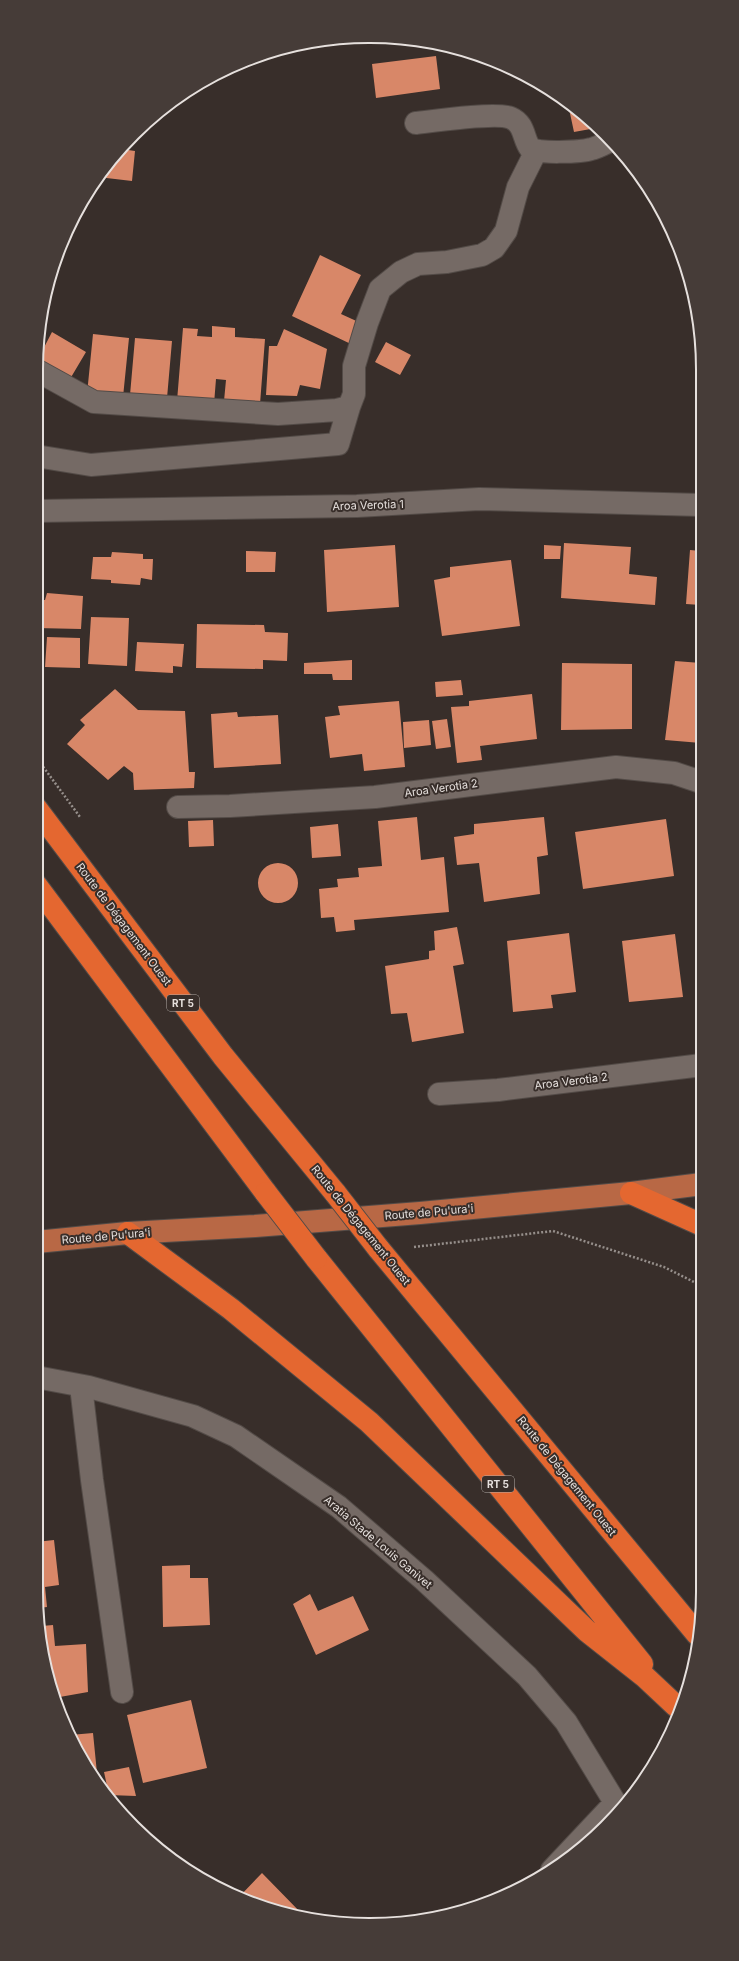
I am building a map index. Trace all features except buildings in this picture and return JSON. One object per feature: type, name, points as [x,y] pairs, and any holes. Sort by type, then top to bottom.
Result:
[{"type":"highway","name":"Route de Dégagement Ouest","points":[[43,817],[223,1056],[336,1194],[378,1248],[693,1630]]},
{"type":"highway","name":"RT 5","points":[[43,894],[316,1258],[675,1706]]},
{"type":"highway","points":[[631,1193],[696,1222]]},
{"type":"highway","points":[[128,1233],[231,1309],[369,1422],[587,1631],[644,1676],[675,1706]]},
{"type":"main road","name":"Route de Pu'ura'i","points":[[43,1241],[128,1233],[256,1226],[420,1213],[631,1193],[696,1185]]},
{"type":"street","points":[[416,123],[491,117],[511,118],[523,129],[530,148],[536,152],[574,152],[590,150],[604,143]]},
{"type":"street","points":[[43,457],[91,464],[338,444],[354,394],[354,366],[367,323],[380,289],[401,272],[418,264],[447,262],[482,255],[494,248],[506,231],[518,187],[536,152]]},
{"type":"street","points":[[43,374],[94,402],[278,414],[337,410],[349,407]]},
{"type":"street","name":"Aroa Verotia 1","points":[[43,511],[357,506],[479,499],[696,505]]},
{"type":"street","name":"Aroa Verotia 2","points":[[178,807],[230,806],[375,797],[616,767],[674,773],[696,780]]},
{"type":"street","name":"Aroa Verotia 2","points":[[439,1094],[498,1090],[696,1066]]},
{"type":"street","name":"Aratia Stade Louis Ganivet","points":[[43,1378],[81,1386],[193,1416],[236,1436],[339,1507],[424,1580],[527,1676],[566,1722],[617,1805]]},
{"type":"street","points":[[81,1386],[92,1480],[122,1692]]},
{"type":"path","points":[[413,1248],[553,1231],[664,1267],[696,1283]]}]
